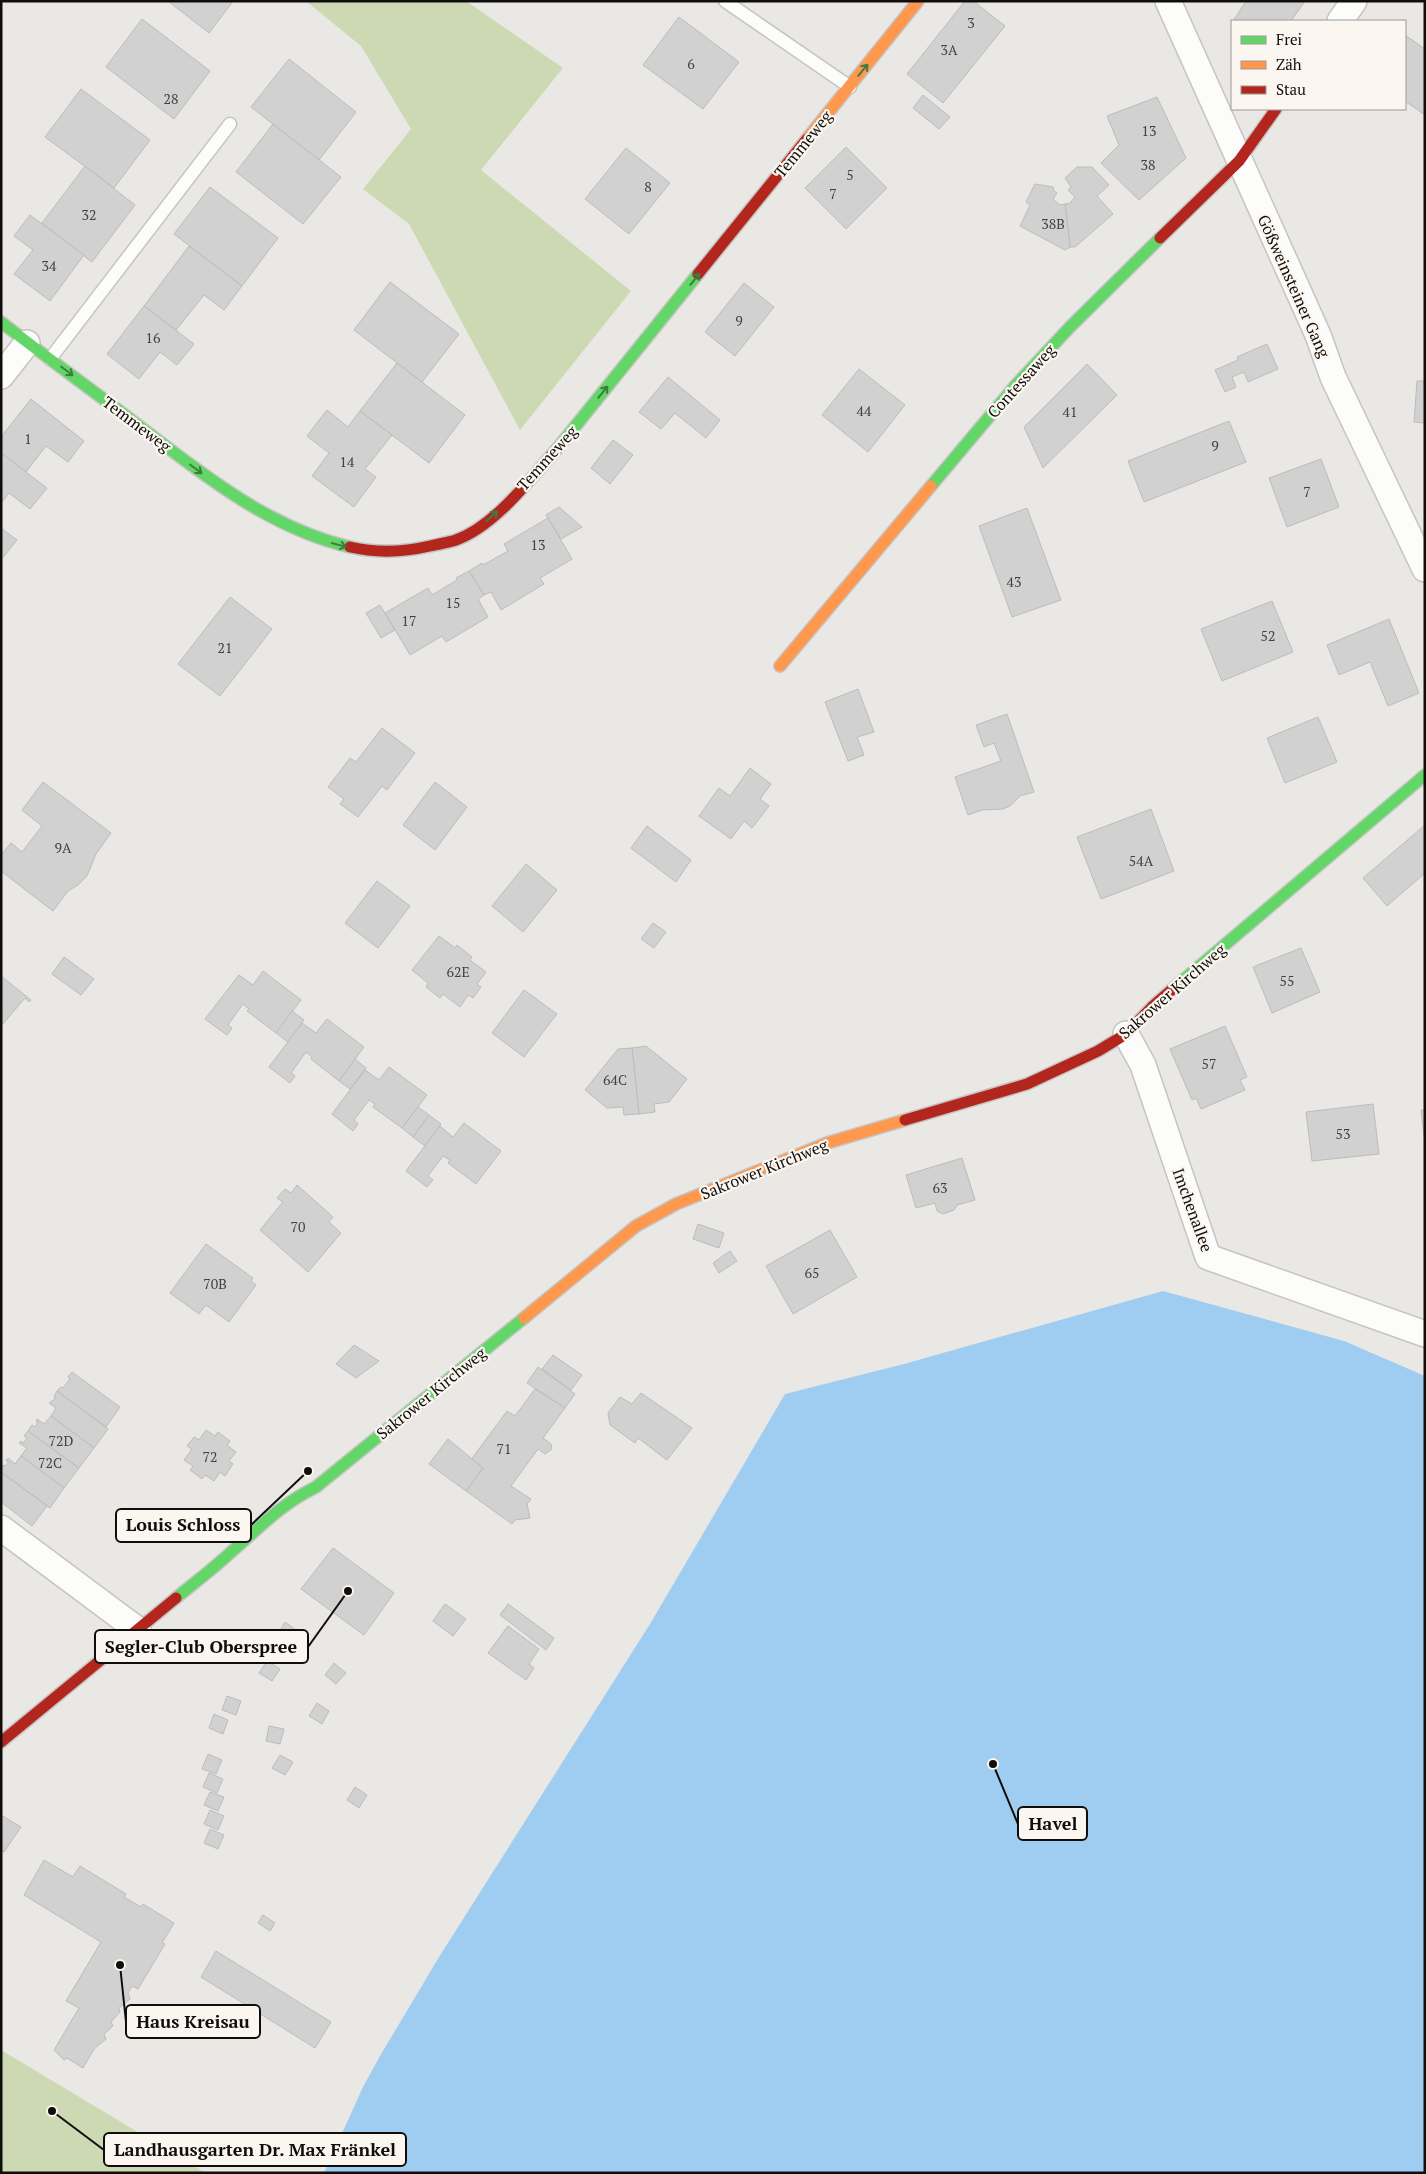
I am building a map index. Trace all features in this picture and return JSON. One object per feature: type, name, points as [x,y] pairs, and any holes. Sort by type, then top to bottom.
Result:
[{"type":"street","name":"Temmeweg","points":[[1,322],[204,476],[257,511],[305,535],[342,546],[388,553],[421,550],[457,539],[478,528],[511,498],[557,449],[918,1]]},
{"type":"street","name":"Gößweinsteiner Gang","points":[[1168,1],[1318,334],[1333,377],[1425,569]]},
{"type":"street","points":[[1341,20],[1354,1]]},
{"type":"street","name":"Contessaweg","points":[[780,666],[1015,386],[1070,326],[1239,161],[1275,110]]},
{"type":"street","points":[[1,376],[27,343]]},
{"type":"street","name":"Sakrower Kirchweg","points":[[1,1742],[232,1552],[251,1532],[302,1493],[316,1487],[629,1233],[654,1216],[676,1204],[827,1143],[1027,1084],[1098,1051],[1126,1034],[1152,1007],[1425,776]]},
{"type":"street","name":"Imchenallee","points":[[1126,1034],[1143,1065],[1208,1257],[1425,1334]]},
{"type":"street","points":[[1,1528],[138,1630]]},
{"type":"lane","points":[[725,1],[850,86]]},
{"type":"lane","points":[[50,359],[230,124]]},
{"type":"green space","points":[[306,1],[466,1],[563,68],[481,170],[631,291],[520,430],[409,224],[363,189],[411,129],[361,46]]},
{"type":"green space","points":[[1,2050],[206,2173],[1,2173]]},
{"type":"water","points":[[1163,1291],[1344,1341],[1425,1376],[1425,2173],[324,2173],[363,2087],[380,2056],[439,1957],[650,1624],[785,1394],[904,1364]]},
{"type":"building","points":[[168,1],[233,1],[209,33]]},
{"type":"building","points":[[965,1],[973,1],[1005,26],[943,103],[907,74]]},
{"type":"building","points":[[1246,1],[1305,1],[1292,20],[1234,20]]},
{"type":"building","points":[[679,17],[739,62],[703,109],[643,65]]},
{"type":"building","points":[[142,19],[210,71],[174,119],[106,67]]},
{"type":"building","points":[[1406,36],[1425,49],[1425,115],[1406,102]]},
{"type":"building","points":[[289,59],[356,112],[319,160],[251,107]]},
{"type":"building","points":[[81,89],[150,140],[114,188],[45,137]]},
{"type":"building","points":[[923,95],[950,117],[939,129],[913,108]]},
{"type":"building","points":[[1157,97],[1186,158],[1139,200],[1101,163],[1119,145],[1107,116]]},
{"type":"building","points":[[273,124],[341,177],[303,224],[236,172]]},
{"type":"building","points":[[846,147],[887,188],[846,229],[805,188]]},
{"type":"building","points":[[626,148],[670,183],[629,234],[585,199]]},
{"type":"building","points":[[85,166],[135,205],[92,262],[42,223]]},
{"type":"building","points":[[1077,167],[1092,167],[1109,185],[1097,196],[1113,214],[1075,247],[1070,247],[1065,204],[1070,203],[1075,197],[1068,190],[1071,187],[1065,178]]},
{"type":"building","points":[[1035,184],[1053,187],[1057,193],[1053,199],[1060,205],[1065,204],[1070,247],[1065,250],[1020,226],[1030,205],[1026,202]]},
{"type":"building","points":[[210,187],[278,238],[242,286],[174,234]]},
{"type":"building","points":[[30,215],[84,255],[50,301],[14,274],[33,250],[14,236]]},
{"type":"building","points":[[189,246],[242,286],[224,310],[204,295],[176,330],[144,306]]},
{"type":"building","points":[[390,282],[459,334],[422,382],[354,330]]},
{"type":"building","points":[[744,283],[774,307],[735,356],[705,332]]},
{"type":"building","points":[[144,306],[194,344],[177,365],[160,352],[139,379],[107,354]]},
{"type":"building","points":[[1267,344],[1278,369],[1248,382],[1244,372],[1232,377],[1236,387],[1225,392],[1215,370],[1238,360],[1237,357]]},
{"type":"building","points":[[397,363],[465,415],[429,463],[360,411]]},
{"type":"building","points":[[1087,364],[1117,395],[1043,468],[1024,427]]},
{"type":"building","points":[[859,369],[905,405],[868,452],[822,415]]},
{"type":"building","points":[[668,377],[720,420],[706,438],[675,413],[661,429],[639,412]]},
{"type":"building","points":[[1417,381],[1425,381],[1425,423],[1414,422]]},
{"type":"building","points":[[31,399],[84,441],[68,462],[46,446],[26,472],[1,453],[1,437]]},
{"type":"building","points":[[327,410],[348,427],[360,411],[392,435],[365,469],[376,477],[354,507],[312,476],[329,453],[307,436]]},
{"type":"building","points":[[1229,421],[1246,462],[1144,502],[1128,461]]},
{"type":"building","points":[[613,440],[633,455],[610,484],[591,468]]},
{"type":"building","points":[[1,453],[47,488],[30,509],[9,493],[1,503]]},
{"type":"building","points":[[1321,459],[1339,507],[1287,527],[1269,478]]},
{"type":"building","points":[[559,507],[582,527],[561,539],[546,515]]},
{"type":"building","points":[[1027,508],[1061,600],[1012,617],[979,526]]},
{"type":"building","points":[[548,518],[572,559],[540,578],[544,584],[501,610],[491,592],[484,595],[469,571],[508,551],[504,544]]},
{"type":"building","points":[[1,528],[17,540],[1,560]]},
{"type":"building","points":[[469,571],[484,595],[478,599],[488,617],[446,642],[442,636],[410,655],[385,613],[428,588],[432,595]]},
{"type":"building","points":[[230,597],[272,629],[220,696],[178,664]]},
{"type":"building","points":[[1272,601],[1293,652],[1222,681],[1201,629]]},
{"type":"building","points":[[380,605],[395,630],[381,638],[366,613]]},
{"type":"building","points":[[1389,619],[1419,693],[1388,706],[1370,662],[1339,675],[1327,645]]},
{"type":"building","points":[[858,689],[874,732],[857,737],[864,755],[848,761],[825,702]]},
{"type":"building","points":[[1007,714],[1034,792],[1020,796],[1010,806],[1003,809],[982,810],[968,815],[955,777],[1001,761],[994,743],[984,747],[976,725]]},
{"type":"building","points":[[1318,717],[1337,762],[1285,783],[1267,738]]},
{"type":"building","points":[[382,728],[415,753],[387,790],[382,786],[358,817],[340,804],[344,799],[328,787],[350,758],[356,762]]},
{"type":"building","points":[[750,768],[771,784],[760,799],[769,806],[752,828],[744,821],[731,839],[699,816],[719,788],[730,796]]},
{"type":"building","points":[[43,782],[111,833],[96,854],[87,876],[68,891],[53,911],[1,871],[1,855],[11,843],[22,852],[42,826],[22,810]]},
{"type":"building","points":[[435,782],[467,807],[435,850],[403,825]]},
{"type":"building","points":[[1151,809],[1174,871],[1101,899],[1077,837]]},
{"type":"building","points":[[1425,825],[1425,873],[1387,906],[1363,878]]},
{"type":"building","points":[[647,826],[691,860],[676,882],[631,848]]},
{"type":"building","points":[[526,864],[557,890],[523,932],[492,906]]},
{"type":"building","points":[[377,881],[410,906],[378,948],[345,923]]},
{"type":"building","points":[[653,923],[666,932],[654,948],[641,939]]},
{"type":"building","points":[[439,936],[455,948],[457,945],[472,957],[470,960],[486,972],[477,984],[481,987],[473,998],[468,995],[460,1007],[443,994],[440,998],[426,987],[428,983],[412,970]]},
{"type":"building","points":[[1301,948],[1320,992],[1272,1013],[1253,967]]},
{"type":"building","points":[[64,957],[94,979],[81,995],[52,974]]},
{"type":"building","points":[[263,971],[301,1000],[276,1033],[247,1011],[249,1009],[243,1004],[228,1025],[232,1028],[227,1035],[205,1019],[239,975],[253,985]]},
{"type":"building","points":[[1,976],[31,1000],[29,1002],[25,998],[2,1025]]},
{"type":"building","points":[[524,990],[557,1014],[524,1057],[492,1033]]},
{"type":"building","points":[[292,1011],[304,1020],[288,1042],[276,1033]]},
{"type":"building","points":[[327,1019],[364,1047],[339,1081],[311,1059],[312,1057],[306,1052],[291,1073],[295,1076],[290,1083],[269,1067],[302,1023],[316,1033]]},
{"type":"building","points":[[1225,1026],[1247,1077],[1240,1080],[1245,1090],[1201,1109],[1196,1098],[1192,1100],[1170,1049]]},
{"type":"building","points":[[646,1046],[687,1079],[669,1102],[654,1104],[655,1112],[639,1114],[632,1048]]},
{"type":"building","points":[[632,1048],[639,1114],[624,1115],[623,1107],[607,1108],[585,1090],[618,1049]]},
{"type":"building","points":[[355,1059],[366,1068],[350,1089],[339,1081]]},
{"type":"building","points":[[389,1067],[427,1095],[402,1128],[373,1107],[375,1104],[369,1100],[354,1120],[358,1124],[353,1131],[332,1114],[365,1070],[379,1080]]},
{"type":"building","points":[[1373,1104],[1379,1154],[1312,1161],[1306,1112]]},
{"type":"building","points":[[418,1107],[429,1115],[413,1137],[402,1128]]},
{"type":"building","points":[[1421,1110],[1425,1110],[1425,1144]]},
{"type":"building","points":[[429,1115],[441,1124],[425,1146],[413,1137]]},
{"type":"building","points":[[464,1123],[501,1151],[476,1184],[448,1163],[450,1160],[443,1156],[428,1176],[433,1180],[427,1187],[406,1171],[440,1126],[453,1137]]},
{"type":"building","points":[[962,1158],[975,1200],[957,1205],[954,1210],[943,1214],[937,1211],[935,1203],[916,1208],[906,1175]]},
{"type":"building","points":[[297,1185],[333,1217],[329,1222],[341,1233],[308,1272],[260,1230],[283,1202],[277,1198],[285,1189],[291,1193]]},
{"type":"building","points":[[698,1224],[724,1233],[719,1248],[693,1239]]},
{"type":"building","points":[[830,1230],[857,1277],[793,1314],[766,1266]]},
{"type":"building","points":[[206,1244],[253,1278],[251,1281],[256,1285],[229,1322],[206,1305],[199,1314],[170,1293]]},
{"type":"building","points":[[730,1251],[737,1261],[719,1273],[713,1263]]},
{"type":"building","points":[[354,1345],[379,1361],[356,1378],[336,1364]]},
{"type":"building","points":[[553,1355],[582,1375],[571,1390],[542,1369]]},
{"type":"building","points":[[538,1367],[575,1394],[565,1408],[527,1383]]},
{"type":"building","points":[[72,1372],[120,1407],[106,1427],[57,1391],[61,1387],[63,1388],[70,1379],[68,1377]]},
{"type":"building","points":[[535,1389],[565,1408],[543,1438],[551,1444],[552,1449],[545,1454],[538,1449],[511,1486],[531,1499],[527,1504],[530,1518],[515,1520],[512,1524],[466,1491],[483,1468],[472,1459],[473,1457],[507,1411],[515,1416]]},
{"type":"building","points":[[57,1391],[108,1429],[94,1448],[51,1416],[56,1408],[49,1403],[56,1398],[54,1397]]},
{"type":"building","points":[[641,1393],[692,1428],[667,1460],[638,1438],[635,1443],[610,1425],[608,1413],[620,1397],[632,1404]]},
{"type":"building","points":[[51,1416],[94,1448],[79,1468],[28,1431],[32,1425],[35,1427],[38,1422],[36,1421],[37,1419],[44,1424]]},
{"type":"building","points":[[206,1430],[215,1436],[218,1432],[230,1441],[227,1445],[236,1452],[229,1461],[233,1464],[225,1476],[220,1472],[214,1481],[205,1475],[202,1479],[190,1470],[193,1466],[184,1460],[192,1449],[187,1446],[194,1437],[199,1440]]},
{"type":"building","points":[[28,1431],[79,1468],[64,1488],[21,1456],[27,1448],[19,1443],[21,1441],[23,1443],[27,1438],[24,1436]]},
{"type":"building","points":[[448,1439],[483,1468],[466,1491],[429,1464]]},
{"type":"building","points":[[21,1456],[64,1488],[50,1508],[1,1472],[3,1465],[5,1466],[9,1462],[6,1461],[8,1458],[15,1464]]},
{"type":"building","points":[[1,1472],[47,1506],[32,1526],[1,1502]]},
{"type":"building","points":[[333,1548],[394,1593],[364,1635],[301,1589]]},
{"type":"building","points":[[445,1604],[466,1619],[453,1636],[433,1621]]},
{"type":"building","points":[[508,1604],[554,1638],[546,1650],[500,1615]]},
{"type":"building","points":[[285,1622],[297,1631],[289,1644],[277,1635]]},
{"type":"building","points":[[508,1626],[539,1649],[529,1664],[534,1668],[526,1680],[488,1653]]},
{"type":"building","points":[[267,1661],[280,1669],[272,1681],[259,1673]]},
{"type":"building","points":[[334,1663],[346,1673],[336,1684],[325,1675]]},
{"type":"building","points":[[227,1696],[241,1701],[236,1715],[222,1710]]},
{"type":"building","points":[[317,1703],[329,1711],[322,1724],[309,1716]]},
{"type":"building","points":[[214,1714],[228,1720],[223,1734],[209,1728]]},
{"type":"building","points":[[269,1726],[284,1729],[280,1744],[266,1741]]},
{"type":"building","points":[[208,1754],[222,1760],[216,1774],[202,1769]]},
{"type":"building","points":[[280,1755],[293,1762],[285,1775],[272,1768]]},
{"type":"building","points":[[209,1773],[223,1779],[217,1793],[203,1787]]},
{"type":"building","points":[[355,1787],[367,1795],[359,1808],[347,1800]]},
{"type":"building","points":[[210,1792],[224,1797],[218,1811],[204,1805]]},
{"type":"building","points":[[210,1810],[224,1816],[218,1830],[204,1824]]},
{"type":"building","points":[[1,1815],[21,1827],[4,1852],[1,1850]]},
{"type":"building","points":[[210,1829],[224,1835],[218,1849],[204,1843]]},
{"type":"building","points":[[44,1860],[73,1877],[80,1866],[126,1894],[124,1897],[141,1907],[143,1904],[174,1923],[162,1943],[165,1944],[138,1989],[132,1986],[128,1993],[130,1999],[119,2008],[120,2012],[111,2022],[113,2026],[104,2034],[106,2039],[94,2049],[83,2068],[67,2058],[64,2060],[54,2050],[79,2008],[66,2001],[101,1942],[24,1895]]},
{"type":"building","points":[[263,1915],[275,1923],[270,1931],[258,1923]]},
{"type":"building","points":[[216,1951],[331,2022],[315,2048],[201,1977]]},
{"type":"traffic: fast","points":[[931,486],[1015,386],[1070,327],[1160,238]]},
{"type":"traffic: fast","points":[[557,449],[698,274]]},
{"type":"traffic: fast","points":[[1,322],[178,456],[232,494],[288,525],[319,538],[350,547]]},
{"type":"traffic: fast","points":[[1175,987],[1425,775]]},
{"type":"traffic: fast","points":[[176,1598],[271,1517],[292,1501],[316,1487],[524,1318]]},
{"type":"traffic: slow","points":[[807,139],[918,1]]},
{"type":"traffic: slow","points":[[780,666],[931,486]]},
{"type":"traffic: slow","points":[[524,1318],[636,1226],[676,1204],[827,1143],[905,1120]]},
{"type":"traffic: jam","points":[[1160,238],[1239,161],[1275,110]]},
{"type":"traffic: jam","points":[[698,274],[807,139]]},
{"type":"traffic: jam","points":[[350,547],[380,551],[410,550],[456,540],[470,533],[498,513],[557,449]]},
{"type":"traffic: jam","points":[[905,1120],[1027,1084],[1098,1051],[1126,1034],[1175,987]]},
{"type":"traffic: jam","points":[[1,1742],[176,1598]]},
{"type":"place","name":"Louis Schloss","points":[[308,1471]]},
{"type":"place","name":"Segler-Club Oberspree","points":[[348,1591]]},
{"type":"place","name":"Havel","points":[[993,1764]]},
{"type":"place","name":"Haus Kreisau","points":[[120,1965]]},
{"type":"place","name":"Landhausgarten Dr. Max Fränkel","points":[[52,2111]]}]
